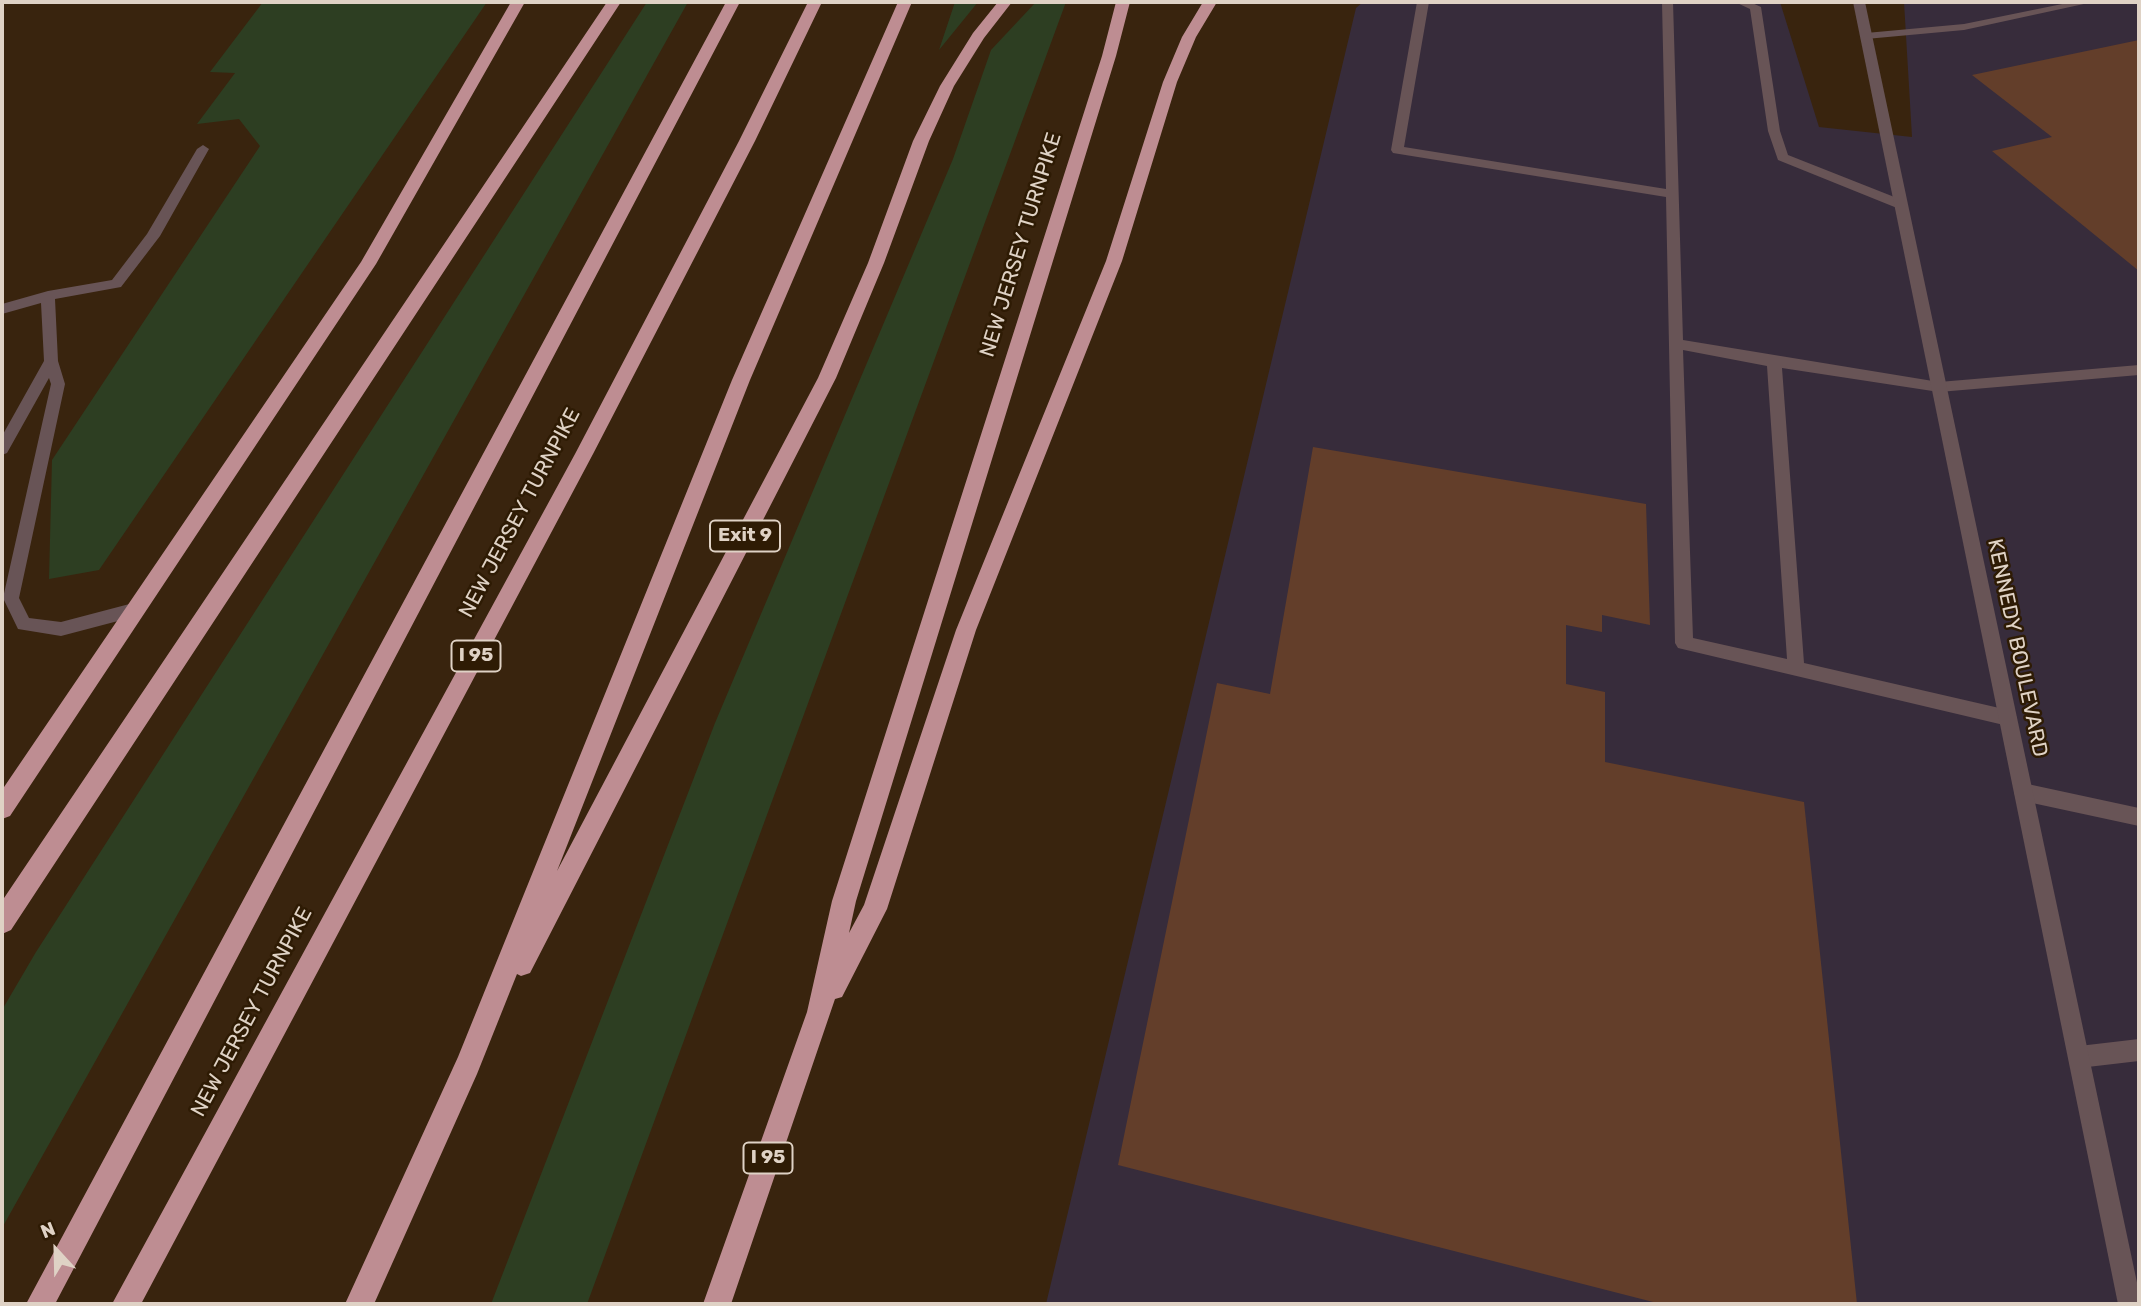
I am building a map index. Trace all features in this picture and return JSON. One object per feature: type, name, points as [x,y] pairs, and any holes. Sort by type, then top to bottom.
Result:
[{"type":"highway","points":[[2,809],[368,264],[518,2]]},
{"type":"highway","points":[[2,922],[614,2]]},
{"type":"highway","points":[[40,1304],[733,2]]},
{"type":"highway","name":"NEW JERSEY TURNPIKE","points":[[126,1304],[584,454],[747,141],[815,2]]},
{"type":"highway","points":[[359,1304],[468,1065],[740,380],[905,2]]},
{"type":"highway","name":"Exit 9","points":[[468,1065],[827,378],[876,263],[921,141],[947,86],[978,36],[1005,2]]},
{"type":"highway","name":"NEW JERSEY TURNPIKE","points":[[717,1304],[820,1012],[844,901],[1105,69],[1123,2]]},
{"type":"highway","points":[[820,1012],[875,909],[966,630],[1114,261],[1170,82],[1189,37],[1210,2]]},
{"type":"street","points":[[1423,2],[1397,150],[1672,194]]},
{"type":"street","points":[[1668,2],[1685,643],[2008,718]]},
{"type":"street","points":[[1740,2],[1755,7],[1774,131],[1782,157],[1902,205]]},
{"type":"street","name":"KENNEDY BOULEVARD","points":[[1859,2],[2130,1304]]},
{"type":"street","points":[[1866,36],[1964,27],[2087,2]]},
{"type":"street","points":[[2,309],[48,296],[116,284],[153,236],[203,149]]},
{"type":"street","points":[[48,296],[51,361],[58,384],[11,598],[24,624],[61,629],[136,608]]},
{"type":"street","points":[[1676,344],[1940,387],[2139,370]]},
{"type":"street","points":[[2,449],[51,361]]},
{"type":"street","points":[[1774,362],[1796,668]]},
{"type":"street","points":[[2023,792],[2139,817]]},
{"type":"street","points":[[2079,1057],[2139,1050]]},
{"type":"shaded area","points":[[1363,2],[1780,2],[1819,127],[1912,137],[1904,2],[2139,2],[2139,1304],[1046,1304],[1356,8]]},
{"type":"green space","points":[[263,2],[487,2],[99,570],[49,579],[52,460],[260,146],[239,119],[197,124],[235,73],[210,72]]},
{"type":"green space","points":[[647,2],[688,2],[2,1228],[2,1010],[36,952]]},
{"type":"green space","points":[[955,2],[978,2],[939,50]]},
{"type":"green space","points":[[1036,2],[1066,2],[587,1304],[491,1304],[715,723],[953,159],[991,50]]},
{"type":"building","points":[[2139,40],[2139,271],[1992,151],[2052,137],[1972,75]]},
{"type":"building","points":[[1313,447],[1646,504],[1650,625],[1602,615],[1602,632],[1566,625],[1566,684],[1605,692],[1605,762],[1804,802],[1857,1304],[1661,1304],[1118,1165],[1217,683],[1270,694]]}]
